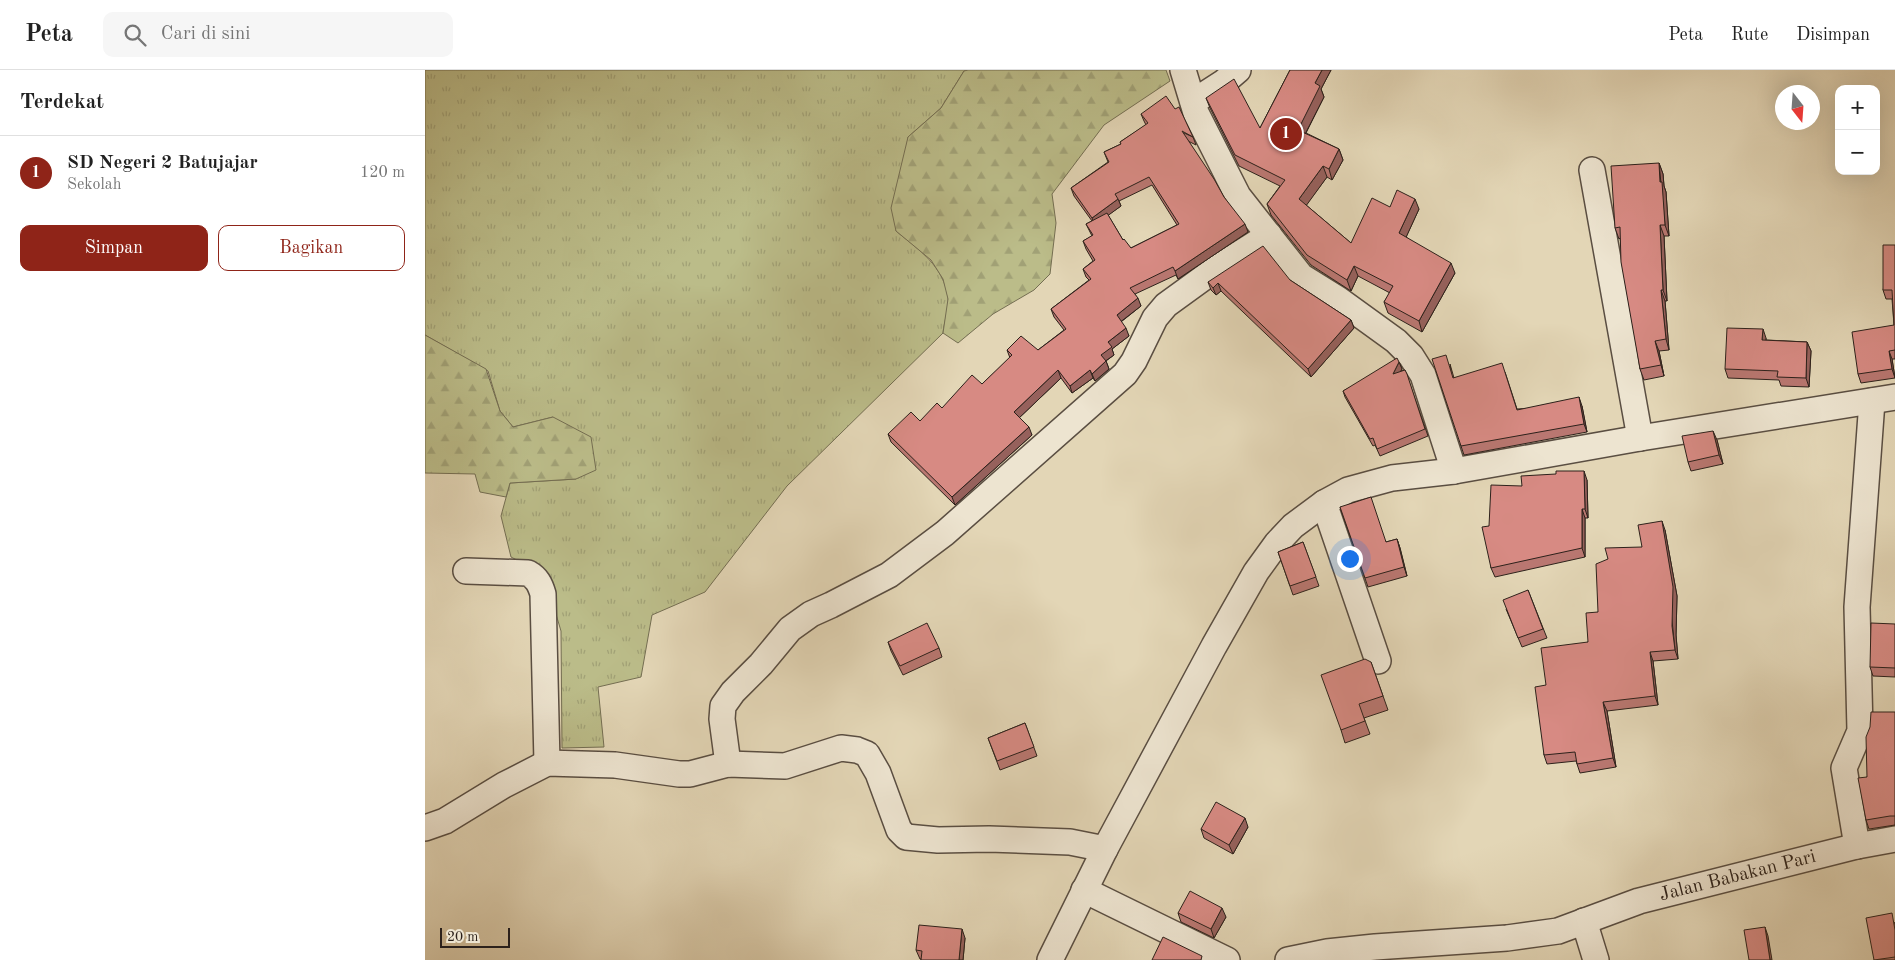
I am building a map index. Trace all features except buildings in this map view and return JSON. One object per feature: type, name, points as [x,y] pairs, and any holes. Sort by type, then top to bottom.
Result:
[{"type":"street","points":[[1183,70],[1196,113],[1238,196],[1301,276],[1338,299],[1396,341],[1411,356],[1425,382],[1454,471]]},
{"type":"street","points":[[1193,102],[1224,82],[1237,70]]},
{"type":"street","points":[[1592,170],[1639,438]]},
{"type":"street","points":[[728,764],[722,719],[723,706],[733,692],[761,664],[790,629],[811,614],[889,575],[945,533],[1125,374],[1135,361],[1155,318],[1167,305],[1217,268],[1269,235]]},
{"type":"street","points":[[1050,960],[1105,849],[1256,572],[1277,543],[1293,526],[1324,503],[1348,490],[1392,478],[1454,471],[1639,438],[1883,399],[1857,607],[1860,731],[1844,768],[1857,846]]},
{"type":"street","points":[[1324,503],[1378,661]]},
{"type":"street","points":[[466,571],[528,573],[534,576],[539,583],[543,594],[547,763]]},
{"type":"street","points":[[425,828],[445,821],[504,785],[547,763],[615,765],[690,774],[728,764],[785,766],[841,748],[857,750],[867,754],[878,773],[899,830],[906,836],[938,840],[989,839],[1070,842],[1105,849]]},
{"type":"street","name":"Jalan Babakan Pari","points":[[1288,960],[1327,952],[1507,938],[1558,931],[1639,901],[1857,846],[1895,839]]},
{"type":"street","points":[[1084,890],[1227,960]]},
{"type":"street","points":[[1584,921],[1596,960]]},
{"type":"green space","points":[[425,70],[968,70],[964,71],[941,108],[908,137],[896,231],[929,260],[936,268],[946,287],[948,307],[943,333],[787,486],[705,592],[652,615],[641,677],[598,687],[604,747],[562,748],[561,631],[544,574],[511,557],[501,516],[510,483],[576,479],[553,417],[513,427],[500,411],[488,371],[425,335]]},
{"type":"green space","points":[[1166,70],[1170,81],[1104,125],[1052,194],[1056,223],[1050,274],[1034,290],[993,314],[958,343],[943,333],[948,299],[943,279],[931,260],[896,231],[891,208],[908,137],[941,108],[964,71]]},
{"type":"green space","points":[[425,335],[486,369],[500,411],[513,427],[553,417],[591,437],[596,470],[576,479],[510,483],[506,497],[480,492],[475,474],[425,473]]},
{"type":"place","name":"SD Negeri 2 Batujajar","points":[[1286,134]]}]
